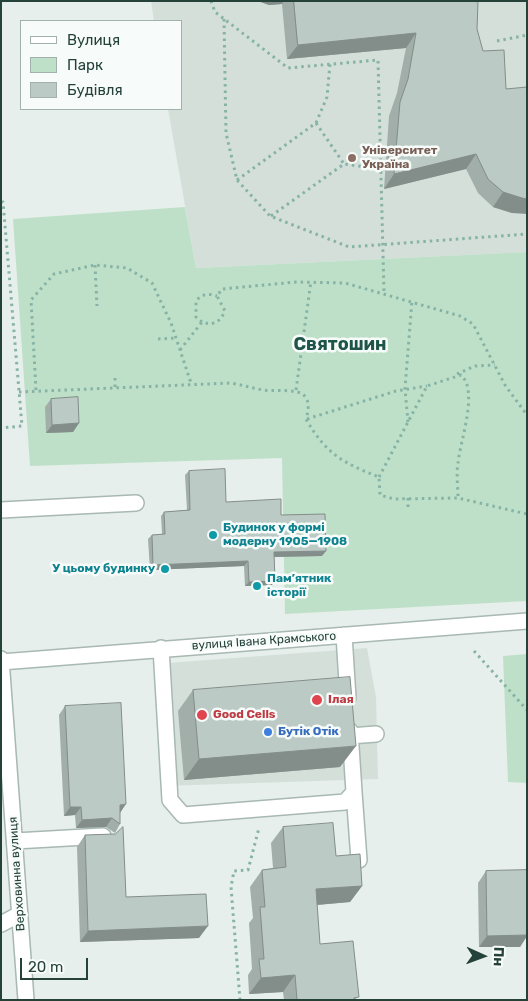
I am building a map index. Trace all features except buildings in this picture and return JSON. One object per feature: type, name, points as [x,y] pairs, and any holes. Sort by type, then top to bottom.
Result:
[{"type":"street","points":[[1,510],[136,503]]},
{"type":"street","name":"вулиця Івана Крамського","points":[[1,661],[527,621]]},
{"type":"street","points":[[344,635],[359,860]]},
{"type":"street","points":[[161,648],[170,800],[183,815],[345,802],[354,792]]},
{"type":"street","name":"Верховинна вулиця","points":[[1,661],[26,1000]]},
{"type":"street","points":[[350,736],[376,734]]},
{"type":"street","points":[[15,841],[106,836]]},
{"type":"street","points":[[1,924],[20,914]]},
{"type":"path","points":[[211,1],[215,12],[288,68],[378,60],[384,293]]},
{"type":"path","points":[[224,19],[226,133],[237,180],[270,216],[349,247],[527,234]]},
{"type":"path","points":[[497,41],[527,35]]},
{"type":"path","points":[[237,180],[316,123],[327,97],[330,64]]},
{"type":"path","points":[[316,123],[344,164]]},
{"type":"path","points":[[270,216],[344,164],[381,169]]},
{"type":"path","points":[[1,202],[3,202],[22,426],[1,428]]},
{"type":"path","points":[[36,390],[31,300],[54,274],[95,265],[127,268],[152,283],[176,338],[191,383]]},
{"type":"path","points":[[95,265],[97,306]]},
{"type":"path","points":[[296,390],[310,281]]},
{"type":"path","points":[[217,296],[222,289],[310,281],[345,283],[412,300],[460,316],[473,324],[494,365],[527,414]]},
{"type":"path","points":[[210,294],[217,296],[225,310],[222,318],[216,323],[202,322],[196,317],[194,306],[196,301],[201,296],[210,294]]},
{"type":"path","points":[[408,423],[405,389],[412,300]]},
{"type":"path","points":[[180,350],[202,322]]},
{"type":"path","points":[[158,339],[176,338]]},
{"type":"path","points":[[306,419],[405,389],[427,386],[475,366],[494,365]]},
{"type":"path","points":[[452,376],[461,375],[466,379],[470,394],[457,464],[458,498]]},
{"type":"path","points":[[114,378],[115,387]]},
{"type":"path","points":[[20,392],[191,383],[231,383],[265,390],[296,390],[304,394],[309,409],[306,419],[319,441],[334,455],[354,467],[379,477]]},
{"type":"path","points":[[427,386],[379,477],[380,496],[458,498],[527,514]]},
{"type":"path","points":[[408,496],[408,508]]},
{"type":"path","points":[[474,651],[527,710]]},
{"type":"path","points":[[240,1000],[231,887],[234,871],[248,870],[264,808]]},
{"type":"shaded area","name":"Університет Україна","points":[[151,1],[527,1],[527,252],[196,268],[168,110],[182,110],[182,20],[154,20]]},
{"type":"shaded area","points":[[367,648],[376,697],[378,779],[162,786],[154,664]]},
{"type":"green space","points":[[185,207],[196,268],[527,252],[527,601],[285,614],[282,458],[30,466],[13,219]]},
{"type":"green space","points":[[527,654],[527,783],[508,782],[503,656]]},
{"type":"green space","points":[[527,783],[527,858],[526,858]]},
{"type":"place","name":"Університет Україна","points":[[352,158]]},
{"type":"place","name":"Будинок у формі модерну 1905—1908","points":[[213,535]]},
{"type":"place","name":"У цьому будинку","points":[[165,569]]},
{"type":"place","name":"Пам’ятник історії","points":[[257,586]]},
{"type":"place","name":"Ілая","points":[[317,700]]},
{"type":"place","name":"Good Cells","points":[[202,715]]},
{"type":"place","name":"Бутік Отік","points":[[268,732]]},
{"type":"district","name":"Святошин","points":[[340,345]]}]
